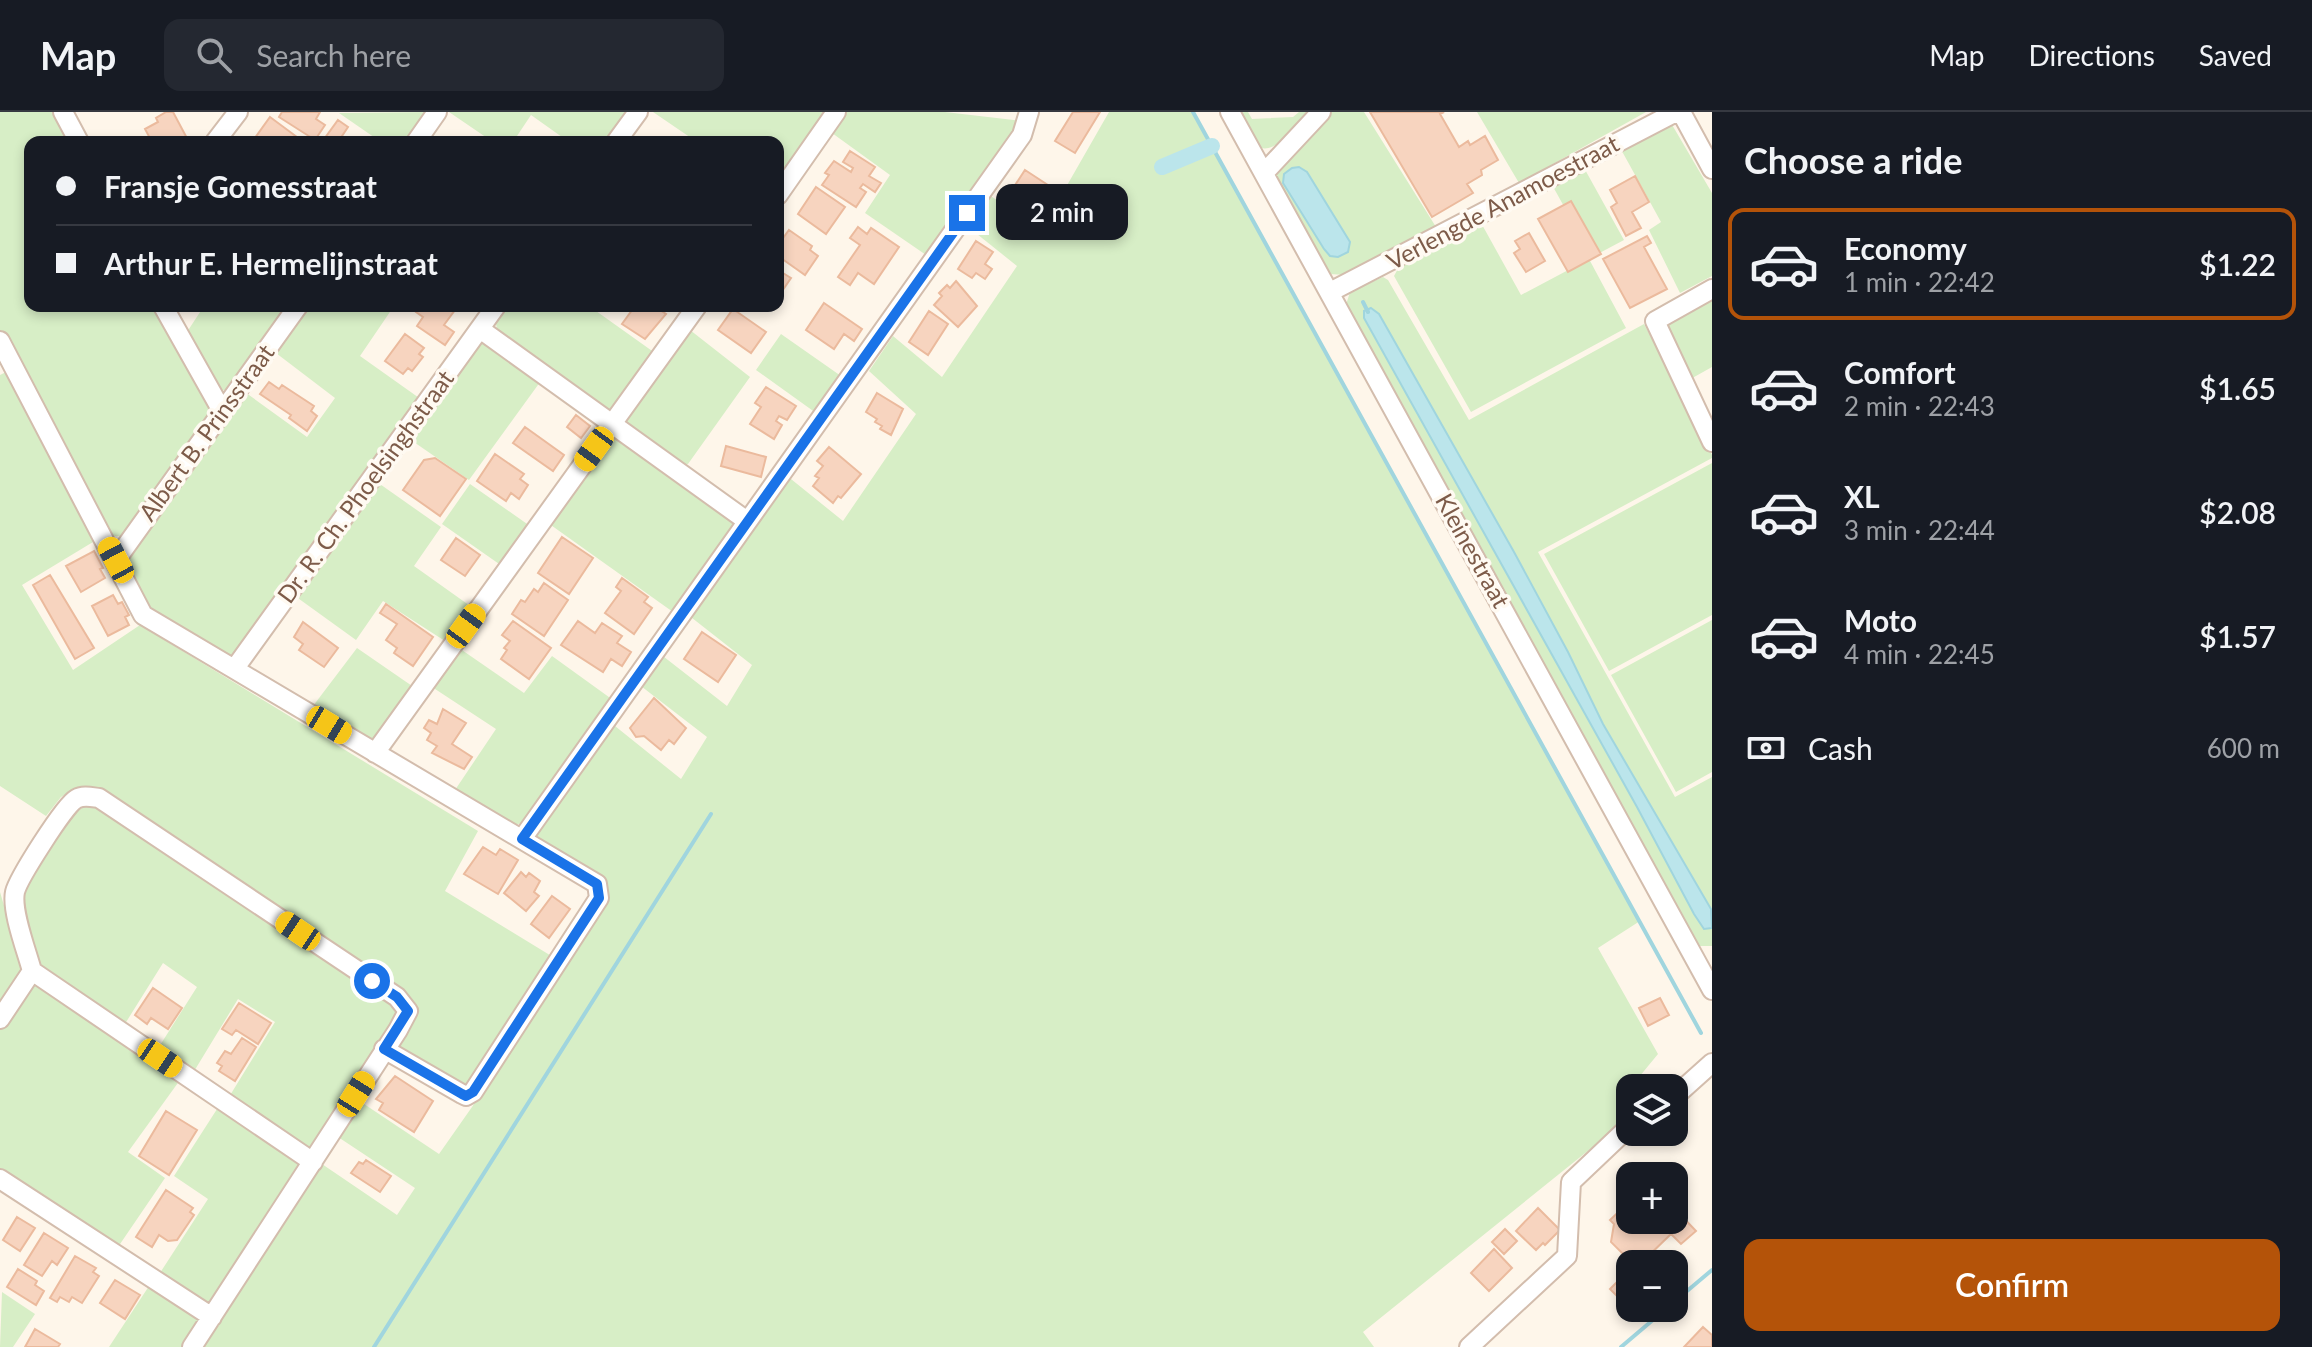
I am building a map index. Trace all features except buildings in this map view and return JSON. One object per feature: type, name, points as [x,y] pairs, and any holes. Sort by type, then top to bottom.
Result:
[{"type":"street","points":[[63,112],[76,136]]},
{"type":"street","points":[[220,136],[238,112]]},
{"type":"street","points":[[420,136],[437,112]]},
{"type":"street","points":[[620,136],[638,112]]},
{"type":"street","points":[[784,186],[836,112]]},
{"type":"street","points":[[522,839],[1022,135],[1029,112]]},
{"type":"street","name":"Kleinestraat","points":[[1230,112],[1706,962],[1712,990]]},
{"type":"street","points":[[1264,173],[1321,112]]},
{"type":"street","points":[[1678,112],[1712,169]]},
{"type":"street","name":"Verlengde Anamoestraat","points":[[1330,292],[1678,112]]},
{"type":"street","points":[[1712,289],[1655,321],[1712,442]]},
{"type":"street","points":[[166,312],[222,411]]},
{"type":"street","name":"Albert B. Prinsstraat","points":[[116,560],[294,312]]},
{"type":"street","name":"Dr. R. Ch. Phoelsinghstraat","points":[[235,668],[492,312]]},
{"type":"street","points":[[375,753],[693,312]]},
{"type":"street","points":[[480,329],[747,521]]},
{"type":"street","points":[[0,341],[143,615],[597,884],[599,898],[473,1092],[466,1096],[384,1049]]},
{"type":"street","points":[[192,1347],[313,1162],[408,1011],[397,997],[99,798],[78,797],[66,807],[15,893],[32,971],[313,1162]]},
{"type":"street","points":[[0,1019],[32,971]]},
{"type":"street","points":[[1688,1084],[1712,1063]]},
{"type":"street","points":[[1469,1347],[1567,1256],[1571,1182],[1616,1139]]},
{"type":"street","points":[[0,1179],[212,1317]]},
{"type":"green space","points":[[0,112],[57,112],[70,136],[24,136],[24,312],[163,312],[214,412],[127,533],[113,536],[105,531],[0,331]]},
{"type":"green space","points":[[430,112],[413,136],[372,136],[339,113]]},
{"type":"green space","points":[[449,112],[632,112],[613,136],[561,136],[531,115],[517,136],[484,136]]},
{"type":"green space","points":[[653,112],[827,112],[784,173],[784,136],[688,136]]},
{"type":"green space","points":[[845,112],[945,112],[1023,121],[929,257],[865,213],[890,175],[832,133]]},
{"type":"green space","points":[[1109,112],[1193,112],[1640,921],[1598,948],[1658,1054],[1642,1074],[1616,1074],[1616,1128],[1363,1332],[1374,1347],[198,1347],[319,1162],[397,1215],[415,1188],[335,1135],[358,1100],[439,1154],[608,894],[603,887],[534,838],[610,722],[681,779],[707,737],[637,683],[659,653],[727,706],[752,665],[687,614],[786,475],[843,521],[916,414],[869,371],[893,336],[942,377],[1017,266],[967,226],[989,195],[1042,229]]},
{"type":"green space","points":[[1236,112],[1248,112],[1252,119],[1293,117],[1299,112],[1310,112],[1286,137],[1264,148],[1252,139]]},
{"type":"green space","points":[[1326,112],[1364,112],[1436,227],[1347,275],[1329,274],[1275,178],[1274,170]]},
{"type":"green space","points":[[1477,112],[1646,112],[1519,183]]},
{"type":"green space","points":[[1671,123],[1712,193],[1712,276],[1680,293],[1649,230],[1661,222],[1618,144]]},
{"type":"green space","points":[[1583,166],[1624,240],[1592,257],[1551,183]]},
{"type":"green space","points":[[1480,221],[1521,295],[1589,259],[1626,328],[1471,412],[1394,276],[1400,265]]},
{"type":"green space","points":[[1383,277],[1388,280],[1469,420],[1644,324],[1712,455],[1712,458],[1538,552],[1675,797],[1712,777],[1712,946],[1696,946],[1345,308],[1350,292]]},
{"type":"green space","points":[[1712,288],[1712,367],[1687,381],[1662,320]]},
{"type":"green space","points":[[200,312],[285,312],[228,389],[221,391],[215,389],[187,332]]},
{"type":"green space","points":[[300,312],[390,312],[360,356],[422,400],[232,657],[148,608],[130,577],[127,563],[129,552],[242,390],[307,437],[335,398],[272,350]]},
{"type":"green space","points":[[597,312],[655,353],[615,410],[607,412],[500,337],[497,313]]},
{"type":"green space","points":[[690,330],[750,377],[688,464],[681,467],[627,425],[627,417]]},
{"type":"green space","points":[[781,334],[841,376],[816,413],[756,370]]},
{"type":"green space","points":[[486,340],[543,378],[469,480],[408,438],[480,342]]},
{"type":"green space","points":[[8,371],[93,542],[22,585],[73,670],[140,625],[478,831],[445,891],[553,957],[464,1086],[393,1048],[415,1012],[97,791],[78,787],[61,797],[46,816],[0,786],[0,375]]},
{"type":"green space","points":[[615,437],[728,516],[733,525],[733,532],[673,612],[548,523]]},
{"type":"green space","points":[[1712,463],[1712,615],[1609,671],[1544,554]]},
{"type":"green space","points":[[377,482],[441,527],[414,566],[473,608],[448,643],[383,601],[356,640],[295,596]]},
{"type":"green space","points":[[470,484],[530,526],[502,566],[442,524]]},
{"type":"green space","points":[[1712,620],[1712,772],[1676,792],[1611,675]]},
{"type":"green space","points":[[357,648],[415,688],[378,739],[369,742],[310,710]]},
{"type":"green space","points":[[459,648],[524,693],[552,656],[613,700],[525,822],[516,824],[497,820],[453,793],[496,729],[432,687]]},
{"type":"green space","points":[[100,804],[394,1001],[400,1011],[315,1148],[303,1148],[229,1097],[275,1022],[238,999],[193,1073],[157,1050],[197,987],[163,963],[123,1027],[42,972],[14,891],[69,805]]},
{"type":"green space","points":[[0,892],[22,973],[0,1008]]},
{"type":"green space","points":[[33,978],[180,1080],[128,1152],[165,1178],[118,1247],[0,1172],[0,1028]]},
{"type":"green space","points":[[219,1106],[300,1162],[302,1170],[209,1304],[199,1303],[158,1276],[208,1199],[174,1176]]},
{"type":"green space","points":[[151,1283],[199,1318],[182,1347],[109,1347]]},
{"type":"green space","points":[[2,1292],[35,1314],[13,1347],[0,1347]]},
{"type":"water","points":[[1299,167],[1307,172],[1350,242],[1348,252],[1338,257],[1330,256],[1283,183],[1284,174]]},
{"type":"water","points":[[1371,308],[1379,314],[1514,552],[1603,724],[1711,909],[1712,928],[1704,929],[1694,914],[1364,318],[1364,311]]},
{"type":"waterway","points":[[1193,112],[1701,1033]]},
{"type":"waterway","points":[[1162,167],[1212,146]]},
{"type":"waterway","points":[[1363,302],[1368,312]]},
{"type":"waterway","points":[[374,1347],[711,814]]},
{"type":"waterway","points":[[1688,1290],[1712,1270]]},
{"type":"waterway","points":[[1621,1347],[1650,1322]]},
{"type":"route","points":[[372,981],[397,997],[408,1011],[384,1049],[462,1094],[470,1095],[599,898],[597,884],[522,839],[967,213]]}]
